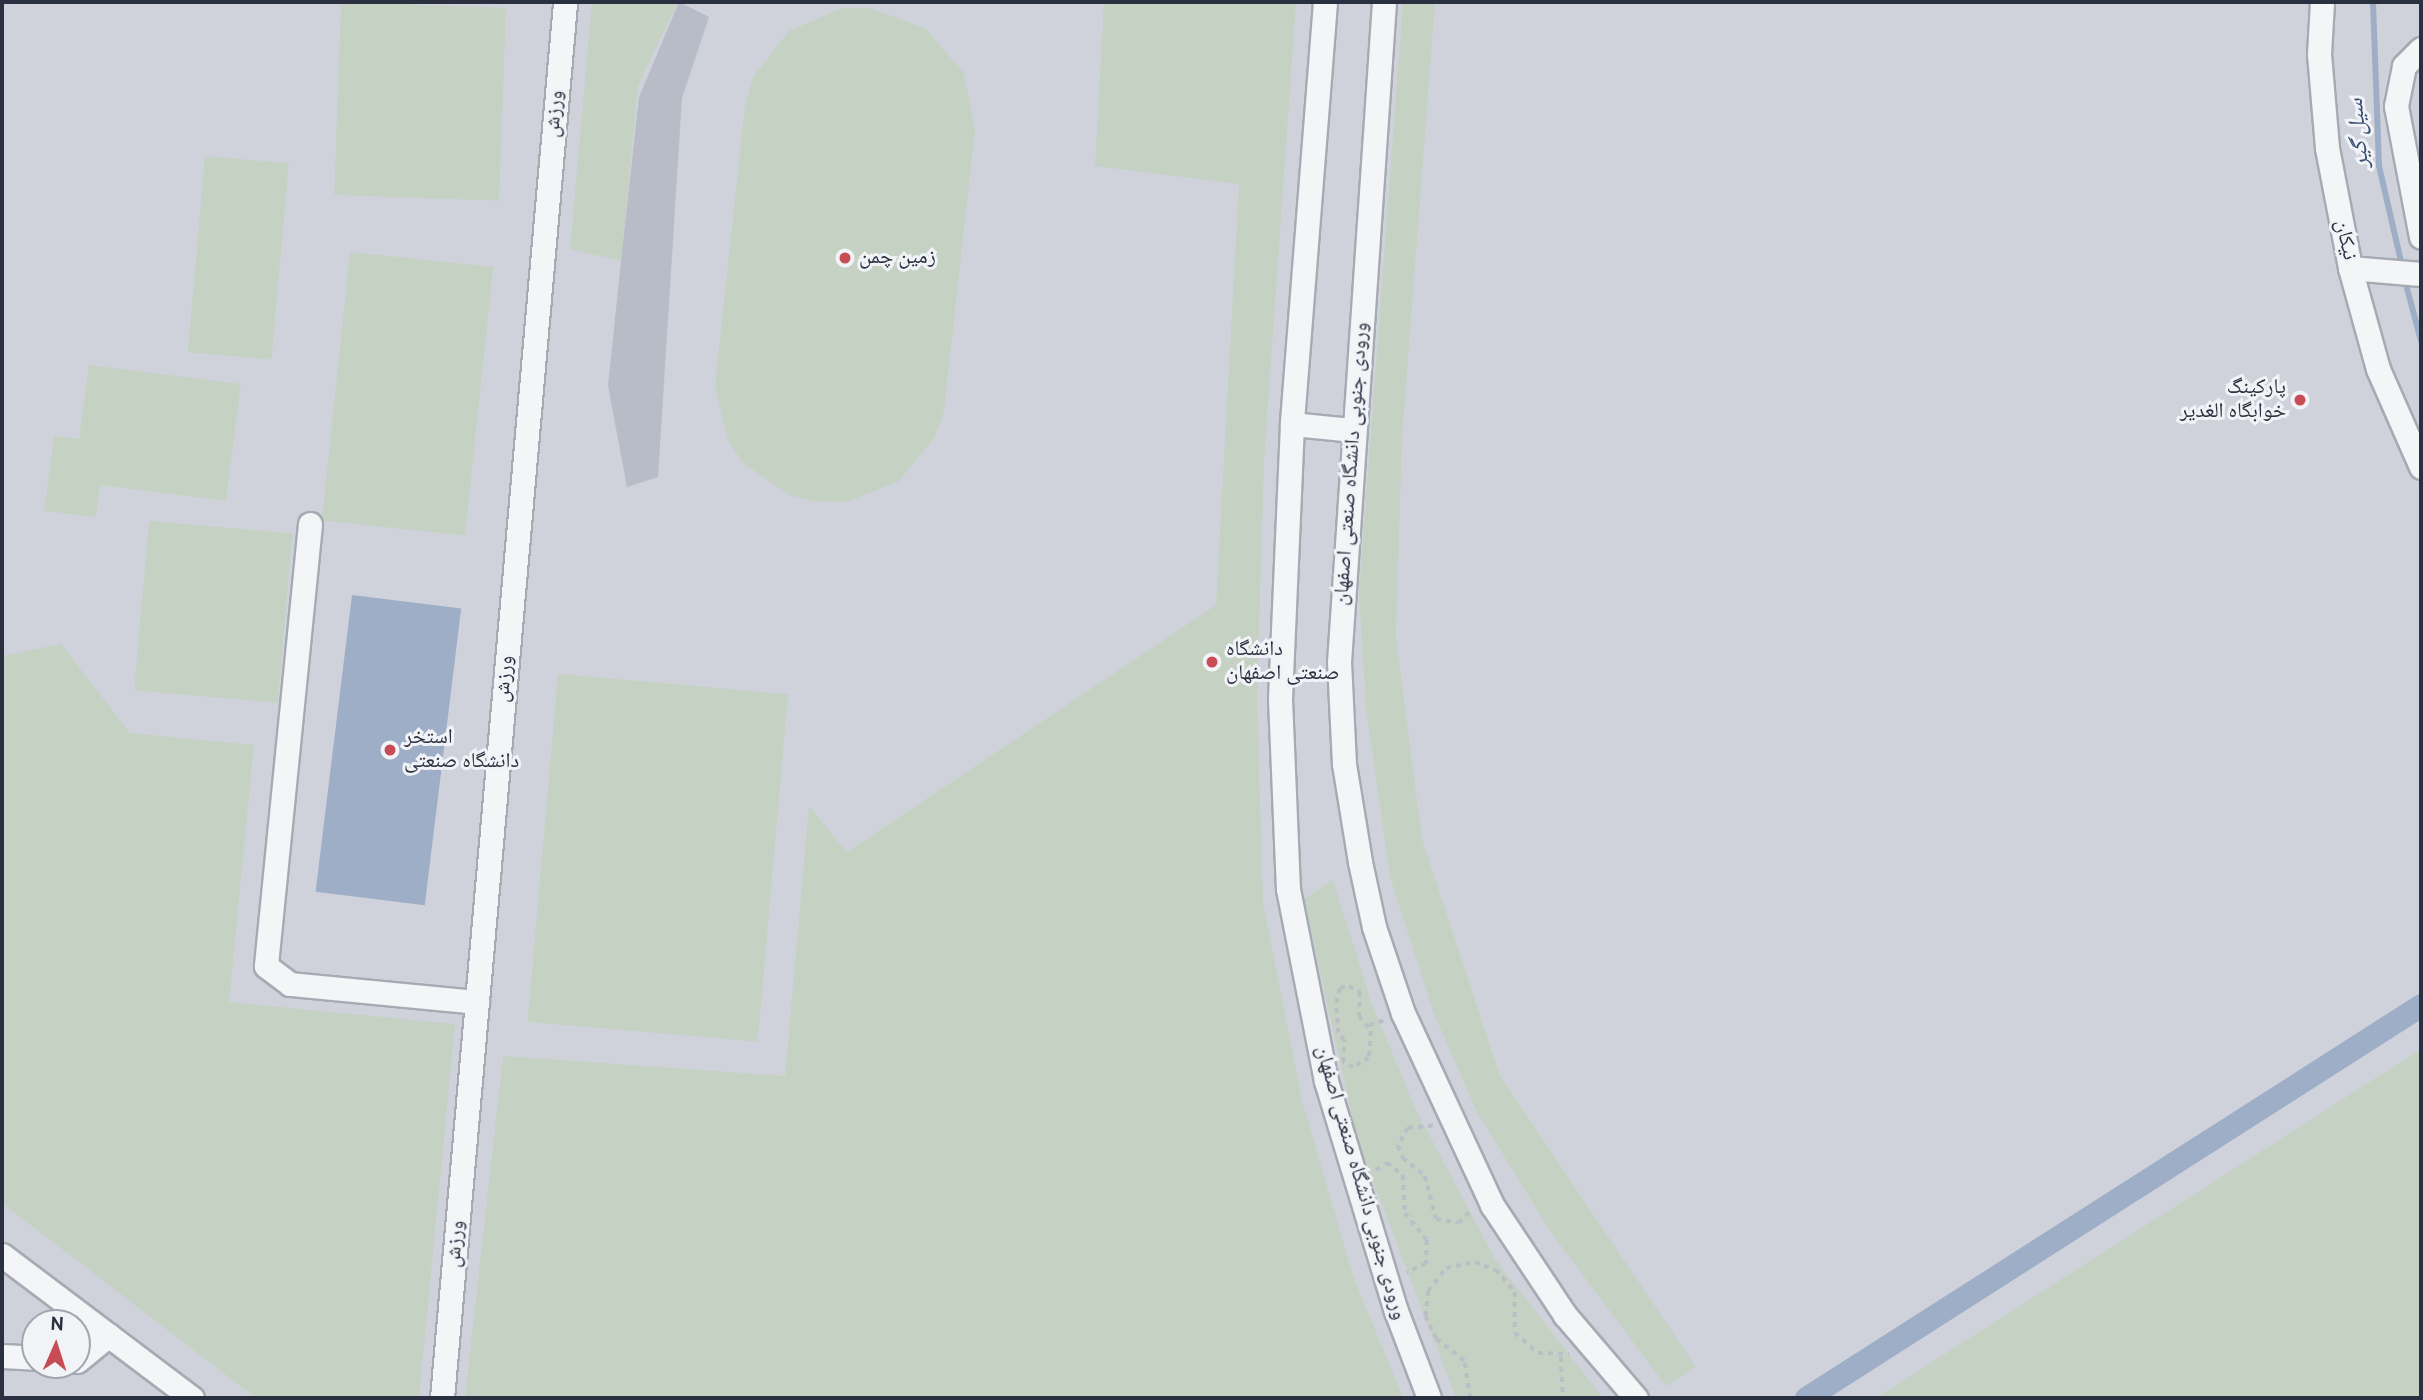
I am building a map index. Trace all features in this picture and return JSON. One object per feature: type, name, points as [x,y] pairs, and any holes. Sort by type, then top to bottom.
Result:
[{"type":"street","name":"ورزش","points":[[442,1398],[565,2]]},
{"type":"street","name":"ورودی جنوبی دانشگاه صنعتی اصفهان","points":[[1325,2],[1292,424],[1280,699],[1288,889],[1326,1081],[1384,1270],[1429,1398]]},
{"type":"street","name":"ورودی جنوبی دانشگاه صنعتی اصفهان","points":[[1384,2],[1339,662],[1344,764],[1374,927],[1412,1036],[1486,1192],[1589,1343],[1636,1398]]},
{"type":"street","name":"نیکان","points":[[2322,2],[2319,54],[2327,148],[2350,268],[2378,369],[2421,467]]},
{"type":"street","points":[[2421,50],[2404,66],[2396,106],[2421,237]]},
{"type":"street","points":[[2350,268],[2421,274]]},
{"type":"street","points":[[1292,424],[1353,430]]},
{"type":"street","points":[[310,524],[266,966],[290,984],[477,1002]]},
{"type":"street","points":[[2,1255],[192,1398]]},
{"type":"street","points":[[91,1349],[108,1335]]},
{"type":"street","points":[[2,1356],[21,1358]]},
{"type":"path","points":[[1349,986],[1360,992],[1359,1016],[1371,1031],[1369,1058],[1359,1066],[1345,1067],[1344,1040],[1338,1027],[1335,995],[1349,986]]},
{"type":"path","points":[[1454,1124],[1408,1128],[1398,1146],[1403,1158],[1425,1176],[1432,1210],[1444,1222],[1468,1216],[1486,1192]]},
{"type":"path","points":[[1359,1188],[1378,1167],[1396,1166],[1403,1175],[1405,1213],[1427,1240],[1429,1252],[1420,1269],[1384,1270]]},
{"type":"path","points":[[1470,1398],[1464,1361],[1436,1339],[1424,1316],[1428,1291],[1446,1268],[1475,1262],[1496,1270],[1515,1292],[1515,1333],[1538,1353],[1561,1357],[1589,1343]]},
{"type":"path","points":[[1561,1357],[1563,1398]]},
{"type":"shaded area","name":"دانشگاه صنعتی اصفهان","points":[[2,2],[2421,2],[2421,1398],[2,1398]]},
{"type":"green space","points":[[341,2],[506,8],[499,201],[334,195]]},
{"type":"green space","points":[[592,2],[678,2],[638,85],[621,261],[570,249]]},
{"type":"green space","points":[[1104,2],[1296,2],[1264,463],[1257,696],[1263,902],[1302,1100],[1353,1276],[1403,1398],[465,1398],[503,1056],[785,1076],[809,806],[847,852],[1216,605],[1239,184],[1095,166]]},
{"type":"green space","points":[[1403,2],[1435,2],[1402,439],[1396,636],[1422,839],[1500,1076],[1696,1367],[1666,1386],[1550,1231],[1477,1112],[1434,1014],[1390,877],[1366,709],[1359,593]]},
{"type":"green space","name":"زمین چمن","points":[[842,8],[871,8],[926,29],[964,73],[975,130],[944,411],[935,437],[899,481],[847,502],[819,502],[791,496],[744,464],[728,441],[715,386],[745,105],[753,77],[789,31]]},
{"type":"green space","points":[[205,156],[289,163],[272,360],[188,352]]},
{"type":"green space","points":[[350,252],[493,267],[465,536],[322,521]]},
{"type":"green space","points":[[89,365],[241,384],[226,501],[100,485],[96,517],[44,511],[54,436],[79,439]]},
{"type":"green space","points":[[149,521],[292,534],[278,703],[134,690]]},
{"type":"green space","points":[[61,644],[130,733],[254,745],[229,1002],[455,1024],[419,1398],[256,1398],[2,1203],[2,656]]},
{"type":"green space","points":[[558,674],[788,694],[758,1042],[528,1022]]},
{"type":"green space","points":[[1333,880],[1371,1001],[1414,1106],[1495,1259],[1603,1398],[1456,1398],[1357,1139],[1304,899]]},
{"type":"green space","points":[[2421,1049],[2421,1398],[1876,1398]]},
{"type":"water","name":"استخر دانشگاه صنعتی","points":[[352,595],[461,608],[425,905],[316,892]]},
{"type":"building","points":[[679,2],[709,17],[682,98],[658,477],[627,487],[608,386],[621,261],[639,97]]},
{"type":"waterway","name":"سیل گیر","points":[[2373,2],[2379,166],[2402,266]]},
{"type":"waterway","name":"سیل گیر","points":[[2404,277],[2421,341]]},
{"type":"waterway","points":[[1806,1398],[2421,1005]]},
{"type":"place","name":"زمین چمن","points":[[845,258]]},
{"type":"place","name":"پارکینگ خوابگاه الغدیر","points":[[2300,400]]},
{"type":"place","name":"دانشگاه صنعتی اصفهان","points":[[1212,662]]},
{"type":"place","name":"استخر دانشگاه صنعتی","points":[[390,750]]}]
